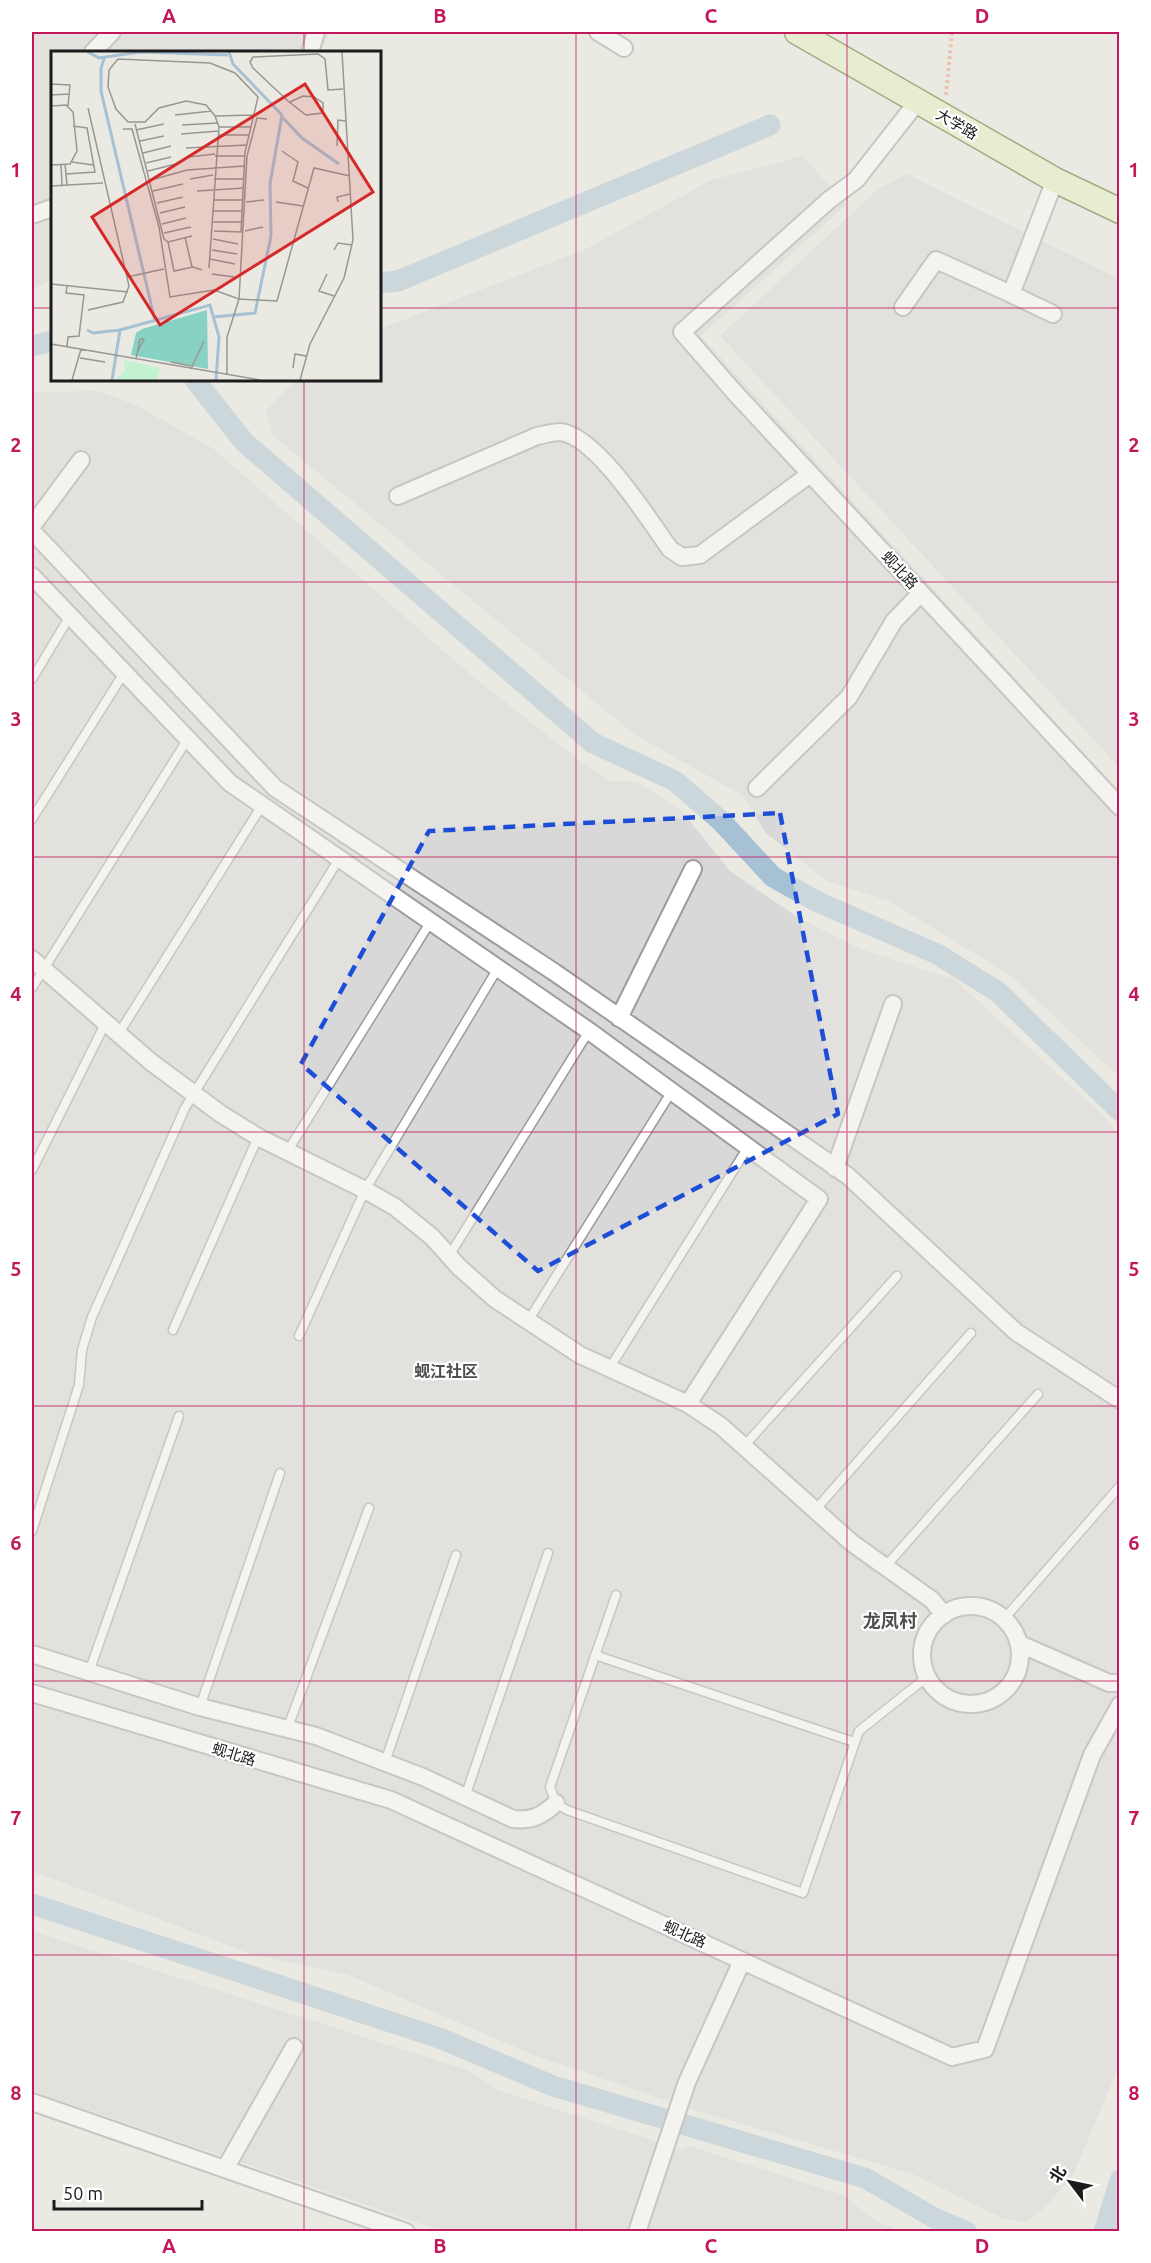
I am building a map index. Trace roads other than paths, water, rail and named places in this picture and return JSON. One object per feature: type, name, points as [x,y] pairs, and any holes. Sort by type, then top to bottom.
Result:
[{"type":"main road","name":"大学路","points":[[797,32],[1055,180],[1119,211]]},
{"type":"street","points":[[94,51],[112,32]]},
{"type":"street","points":[[310,51],[316,32]]},
{"type":"street","points":[[598,32],[624,48]]},
{"type":"street","name":"蚬北路","points":[[918,101],[856,180],[829,200],[682,332],[810,474],[1119,807]]},
{"type":"street","points":[[1011,294],[1055,180]]},
{"type":"street","points":[[32,215],[51,208]]},
{"type":"street","points":[[903,307],[936,260],[1053,314]]},
{"type":"street","points":[[398,496],[537,436],[560,432],[576,438],[606,462],[670,549],[682,556],[700,555],[810,474]]},
{"type":"street","points":[[32,526],[81,460]]},
{"type":"street","points":[[32,531],[275,789],[620,1018],[848,1176],[1016,1332],[1119,1400]]},
{"type":"street","points":[[32,576],[214,769],[261,807],[589,1031],[819,1199],[688,1404]]},
{"type":"street","points":[[757,788],[849,697],[894,621],[921,593]]},
{"type":"street","points":[[620,1018],[693,869]]},
{"type":"street","points":[[38,964],[151,1062],[258,1137],[365,1190],[414,1221],[495,1299],[580,1355],[688,1404],[745,1445],[852,1543],[932,1600],[944,1616]]},
{"type":"street","points":[[835,1168],[893,1004]]},
{"type":"street","points":[[975,1606],[995,1612],[1004,1619],[1011,1625],[1020,1644],[1020,1664],[1012,1683],[998,1698],[978,1705],[957,1703],[939,1693],[927,1677],[922,1657],[926,1637],[937,1620],[955,1609],[975,1606]]},
{"type":"street","points":[[1020,1644],[1109,1683],[1119,1683]]},
{"type":"street","points":[[32,1654],[200,1707],[288,1727],[385,1762],[513,1819],[529,1821],[544,1814],[556,1803]]},
{"type":"street","name":"蚬北路","points":[[32,1693],[391,1800],[952,2056],[985,2049],[1092,1755],[1119,1705]]},
{"type":"street","points":[[637,2232],[687,2082],[742,1961]]},
{"type":"street","points":[[225,2169],[294,2047]]},
{"type":"street","points":[[32,2103],[406,2232]]},
{"type":"lane","points":[[32,679],[70,616]]},
{"type":"lane","points":[[32,819],[124,673]]},
{"type":"lane","points":[[32,988],[38,964],[187,740]]},
{"type":"lane","points":[[32,1170],[112,1028],[261,807]]},
{"type":"lane","points":[[32,1532],[79,1384],[82,1350],[92,1317],[194,1093],[339,859]]},
{"type":"lane","points":[[287,1152],[431,921]]},
{"type":"lane","points":[[299,1336],[365,1190],[498,968]]},
{"type":"lane","points":[[449,1256],[589,1031]]},
{"type":"lane","points":[[528,1321],[672,1091]]},
{"type":"lane","points":[[173,1330],[258,1137]]},
{"type":"lane","points":[[609,1369],[748,1147]]},
{"type":"lane","points":[[745,1445],[897,1276]]},
{"type":"lane","points":[[816,1509],[971,1333]]},
{"type":"lane","points":[[885,1567],[1038,1394]]},
{"type":"lane","points":[[89,1672],[179,1416]]},
{"type":"lane","points":[[200,1707],[280,1473]]},
{"type":"lane","points":[[1004,1619],[1119,1486]]},
{"type":"lane","points":[[288,1727],[369,1508]]},
{"type":"lane","points":[[465,1797],[548,1552]]},
{"type":"lane","points":[[385,1762],[456,1555]]},
{"type":"lane","points":[[616,1595],[550,1786],[556,1803],[567,1810],[803,1893],[859,1731],[927,1677]]},
{"type":"lane","points":[[595,1655],[854,1742]]},
{"type":"waterway","points":[[381,283],[398,281],[770,125]]},
{"type":"waterway","points":[[32,346],[51,341]]},
{"type":"waterway","points":[[196,381],[244,442],[593,743],[675,781],[721,821],[773,877],[818,902],[937,954],[998,992],[1120,1111]]},
{"type":"waterway","points":[[32,1904],[442,2039],[553,2086],[865,2178],[936,2219],[967,2232]]},
{"type":"waterway","points":[[1104,2232],[1120,2180]]},
{"type":"district","name":"蚬江社区","points":[[446,1371]]},
{"type":"district","name":"龙凤村","points":[[890,1620]]}]
